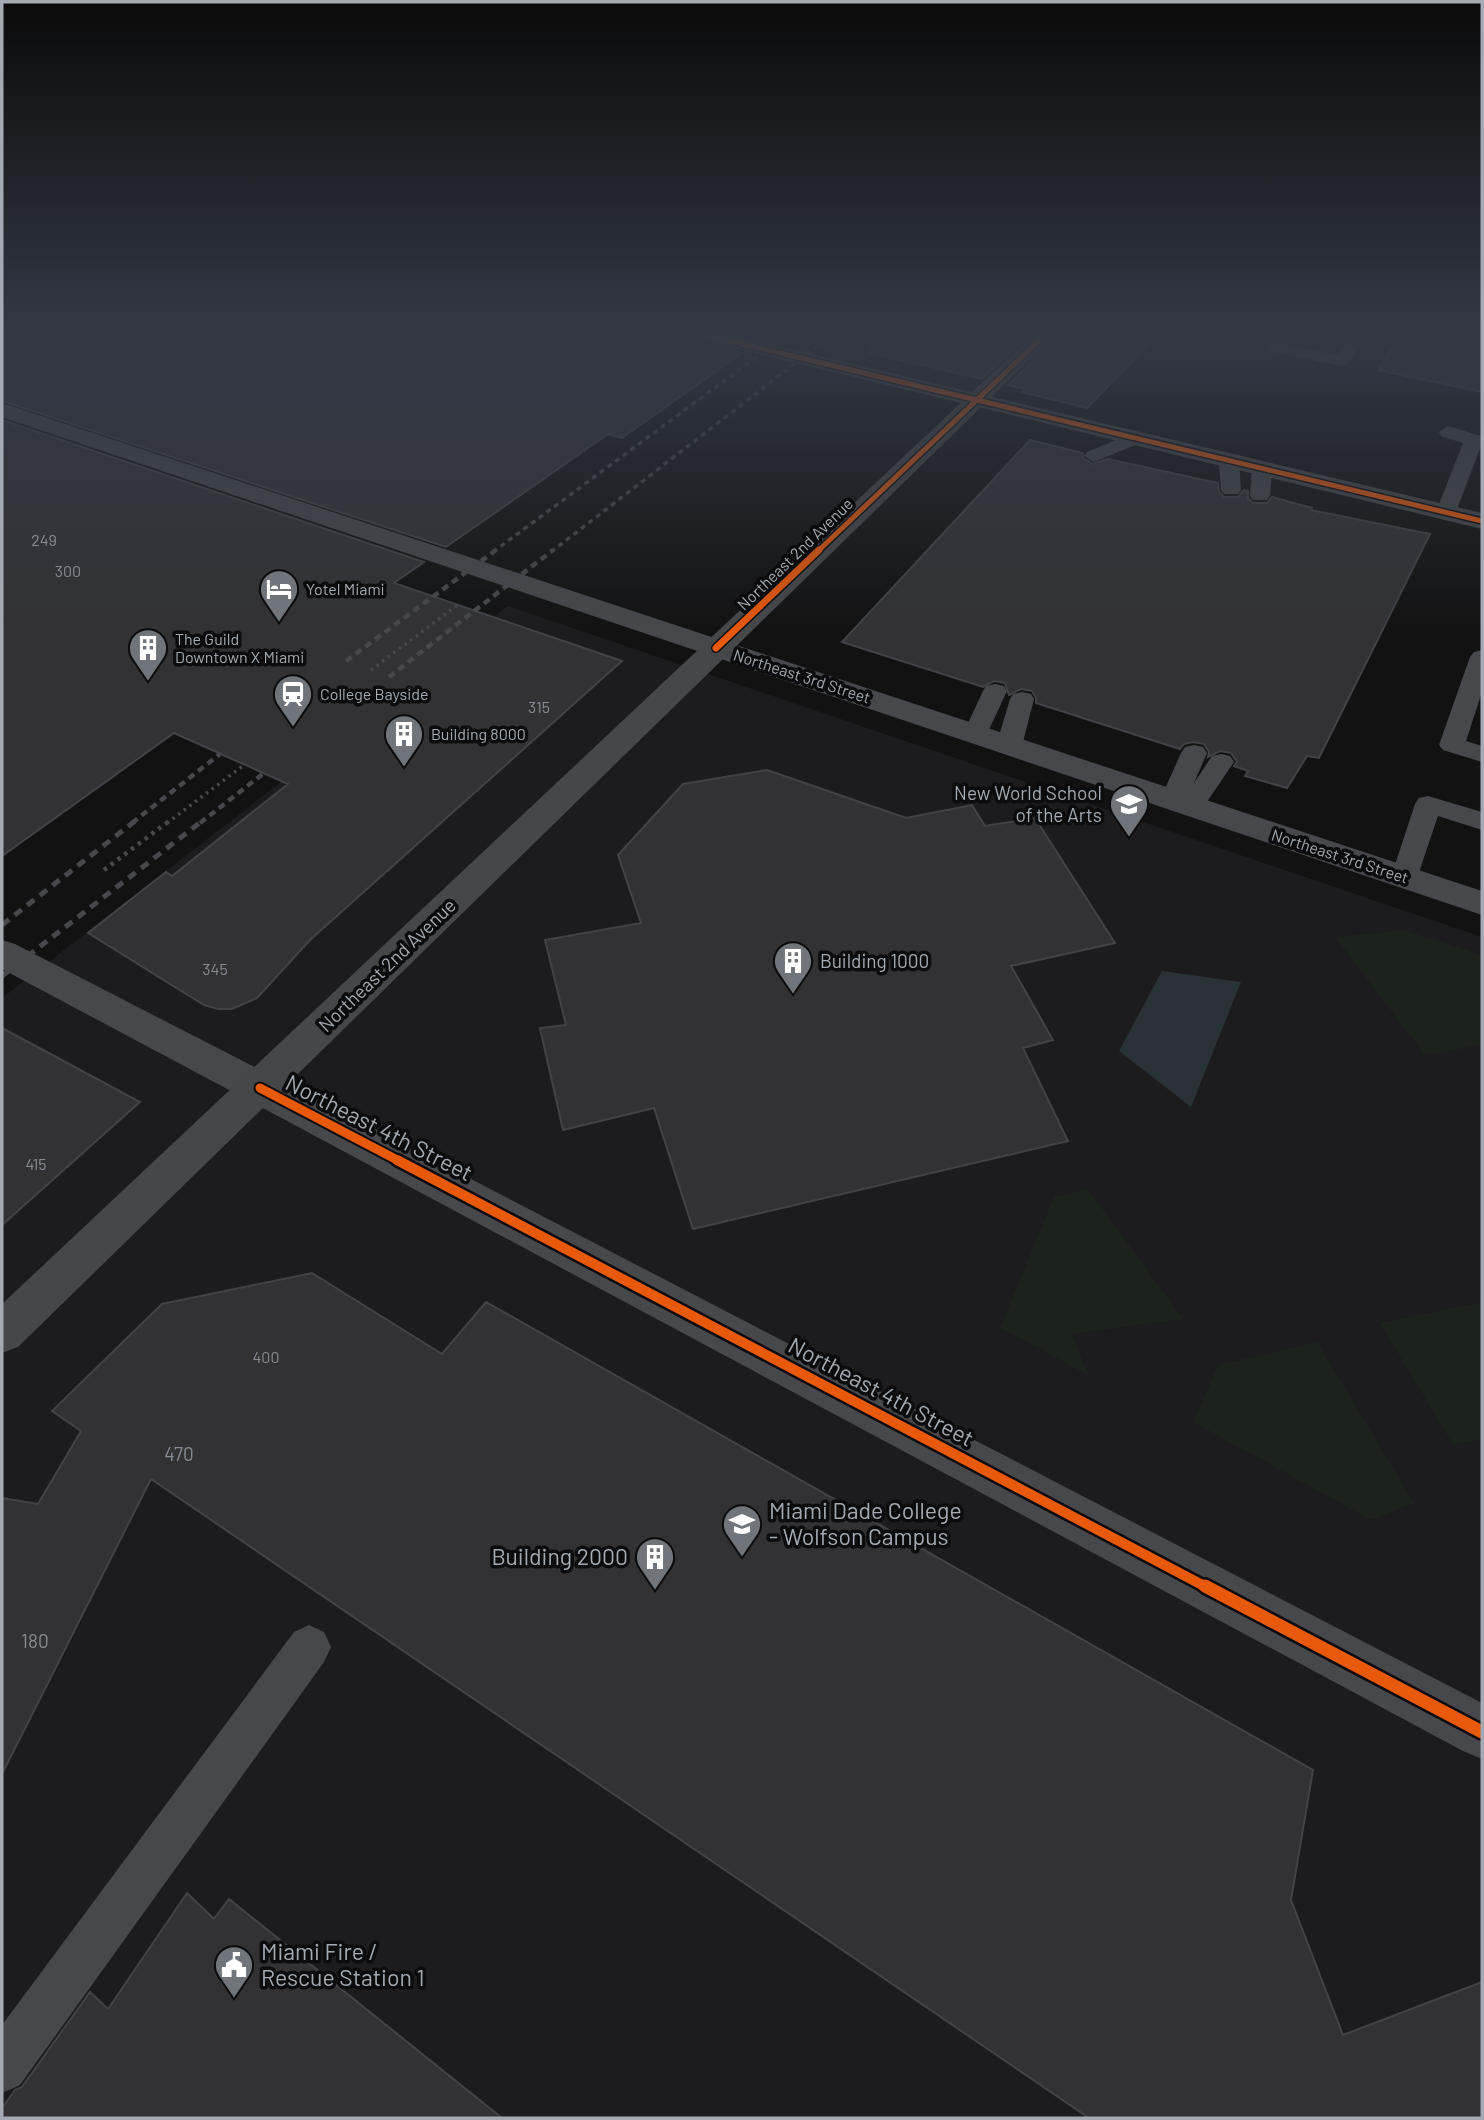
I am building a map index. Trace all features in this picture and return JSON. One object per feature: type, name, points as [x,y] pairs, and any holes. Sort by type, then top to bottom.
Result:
[{"type":"main road","name":"Northeast 2nd Avenue","points":[[2,1333],[940,434]]},
{"type":"street","name":"Northeast 3rd Street","points":[[74,434],[1482,903]]},
{"type":"street","points":[[1118,434],[1482,521]]},
{"type":"street","name":"Northeast 4th Street","points":[[2,953],[1482,1732]]},
{"type":"lane","points":[[1108,434],[1087,451],[1135,438]]},
{"type":"lane","points":[[1446,512],[1474,440],[1454,434]]},
{"type":"lane","points":[[1229,461],[1231,489]]},
{"type":"lane","points":[[1260,496],[1262,469]]},
{"type":"lane","points":[[1482,657],[1452,745],[1482,754]]},
{"type":"lane","points":[[975,734],[995,691]]},
{"type":"lane","points":[[1009,746],[1022,699]]},
{"type":"lane","points":[[1182,803],[1194,753]]},
{"type":"lane","points":[[1182,803],[1221,762]]},
{"type":"lane","points":[[1405,877],[1428,804],[1482,821]]},
{"type":"lane","points":[[2,2067],[309,1647]]},
{"type":"path","points":[[371,670],[462,602]]},
{"type":"path","points":[[104,870],[244,765]]},
{"type":"shaded area","name":"Miami Dade College - Wolfson Campus","points":[[508,606],[1482,937],[1482,2118],[2,2118],[2,998]]},
{"type":"shaded area","points":[[1404,930],[1482,955],[1482,1045],[1425,1055],[1335,937]]},
{"type":"shaded area","points":[[1162,971],[1241,982],[1191,1107],[1119,1051]]},
{"type":"shaded area","points":[[1088,1189],[1183,1319],[1072,1334],[1088,1375],[1000,1328],[1054,1197]]},
{"type":"shaded area","points":[[1482,1302],[1482,1439],[1453,1445],[1380,1323]]},
{"type":"shaded area","points":[[1317,1342],[1414,1503],[1371,1520],[1193,1422],[1218,1365]]},
{"type":"building","points":[[2,434],[43,434],[424,562],[394,583],[622,661],[310,940],[257,998],[232,1009],[204,1005],[88,933],[166,872],[172,876],[288,784],[174,733],[2,856]]},
{"type":"building","points":[[102,434],[628,434],[622,438],[608,434],[446,547]]},
{"type":"building","points":[[1030,440],[1083,453],[1083,458],[1093,464],[1108,459],[1218,483],[1219,492],[1224,497],[1238,497],[1244,490],[1248,491],[1248,498],[1253,503],[1267,503],[1272,497],[1312,508],[1311,510],[1430,534],[1319,758],[1307,756],[1287,788],[1245,776],[1248,771],[1234,766],[1237,762],[1231,753],[1220,751],[1208,757],[1209,752],[1204,744],[1193,742],[1184,744],[1180,749],[1036,703],[1032,691],[1021,689],[1009,695],[1005,683],[994,681],[983,687],[842,642]]},
{"type":"building","name":"Building 1000","points":[[767,770],[906,818],[972,805],[985,826],[1035,818],[1115,943],[1011,966],[1053,1040],[1023,1048],[1068,1141],[693,1229],[654,1108],[563,1130],[540,1028],[566,1025],[545,940],[641,923],[618,855],[683,784]]},
{"type":"building","points":[[2,1028],[140,1102],[2,1225]]},
{"type":"building","name":"Building 2000","points":[[312,1273],[442,1354],[486,1302],[1313,1770],[1291,1900],[1343,2035],[1482,1982],[1482,2118],[1089,2118],[151,1479],[2,1774],[2,1498],[38,1504],[81,1431],[52,1411],[162,1304]]},
{"type":"building","name":"Miami Fire / Rescue Station 1","points":[[187,1893],[214,1919],[229,1899],[502,2118],[2,2118],[2,2108],[15,2090],[22,2087],[90,1992],[108,2009]]},
{"type":"railway","points":[[493,552],[652,434]]},
{"type":"railway","points":[[551,552],[704,434]]},
{"type":"railway","points":[[346,661],[496,550]]},
{"type":"railway","points":[[389,677],[553,550]]},
{"type":"railway","points":[[132,823],[220,754]]},
{"type":"railway","points":[[200,823],[264,773]]},
{"type":"railway","points":[[2,925],[135,821]]},
{"type":"railway","points":[[2,976],[202,821]]},
{"type":"cycle path","points":[[716,648],[941,434]]},
{"type":"cycle path","points":[[1118,434],[1482,521]]},
{"type":"cycle path","points":[[260,1088],[1482,1732]]},
{"type":"place","name":"Yotel Miami","points":[[279,623]]},
{"type":"place","name":"The Guild Downtown X Miami","points":[[148,682]]},
{"type":"place","name":"College Bayside","points":[[293,728]]},
{"type":"place","name":"Building 8000","points":[[404,768]]},
{"type":"place","name":"New World School of the Arts","points":[[1129,838]]},
{"type":"place","name":"Building 1000","points":[[793,995]]},
{"type":"place","name":"Miami Dade College - Wolfson Campus","points":[[742,1558]]},
{"type":"place","name":"Building 2000","points":[[655,1591]]},
{"type":"place","name":"Miami Fire / Rescue Station 1","points":[[234,1999]]}]
